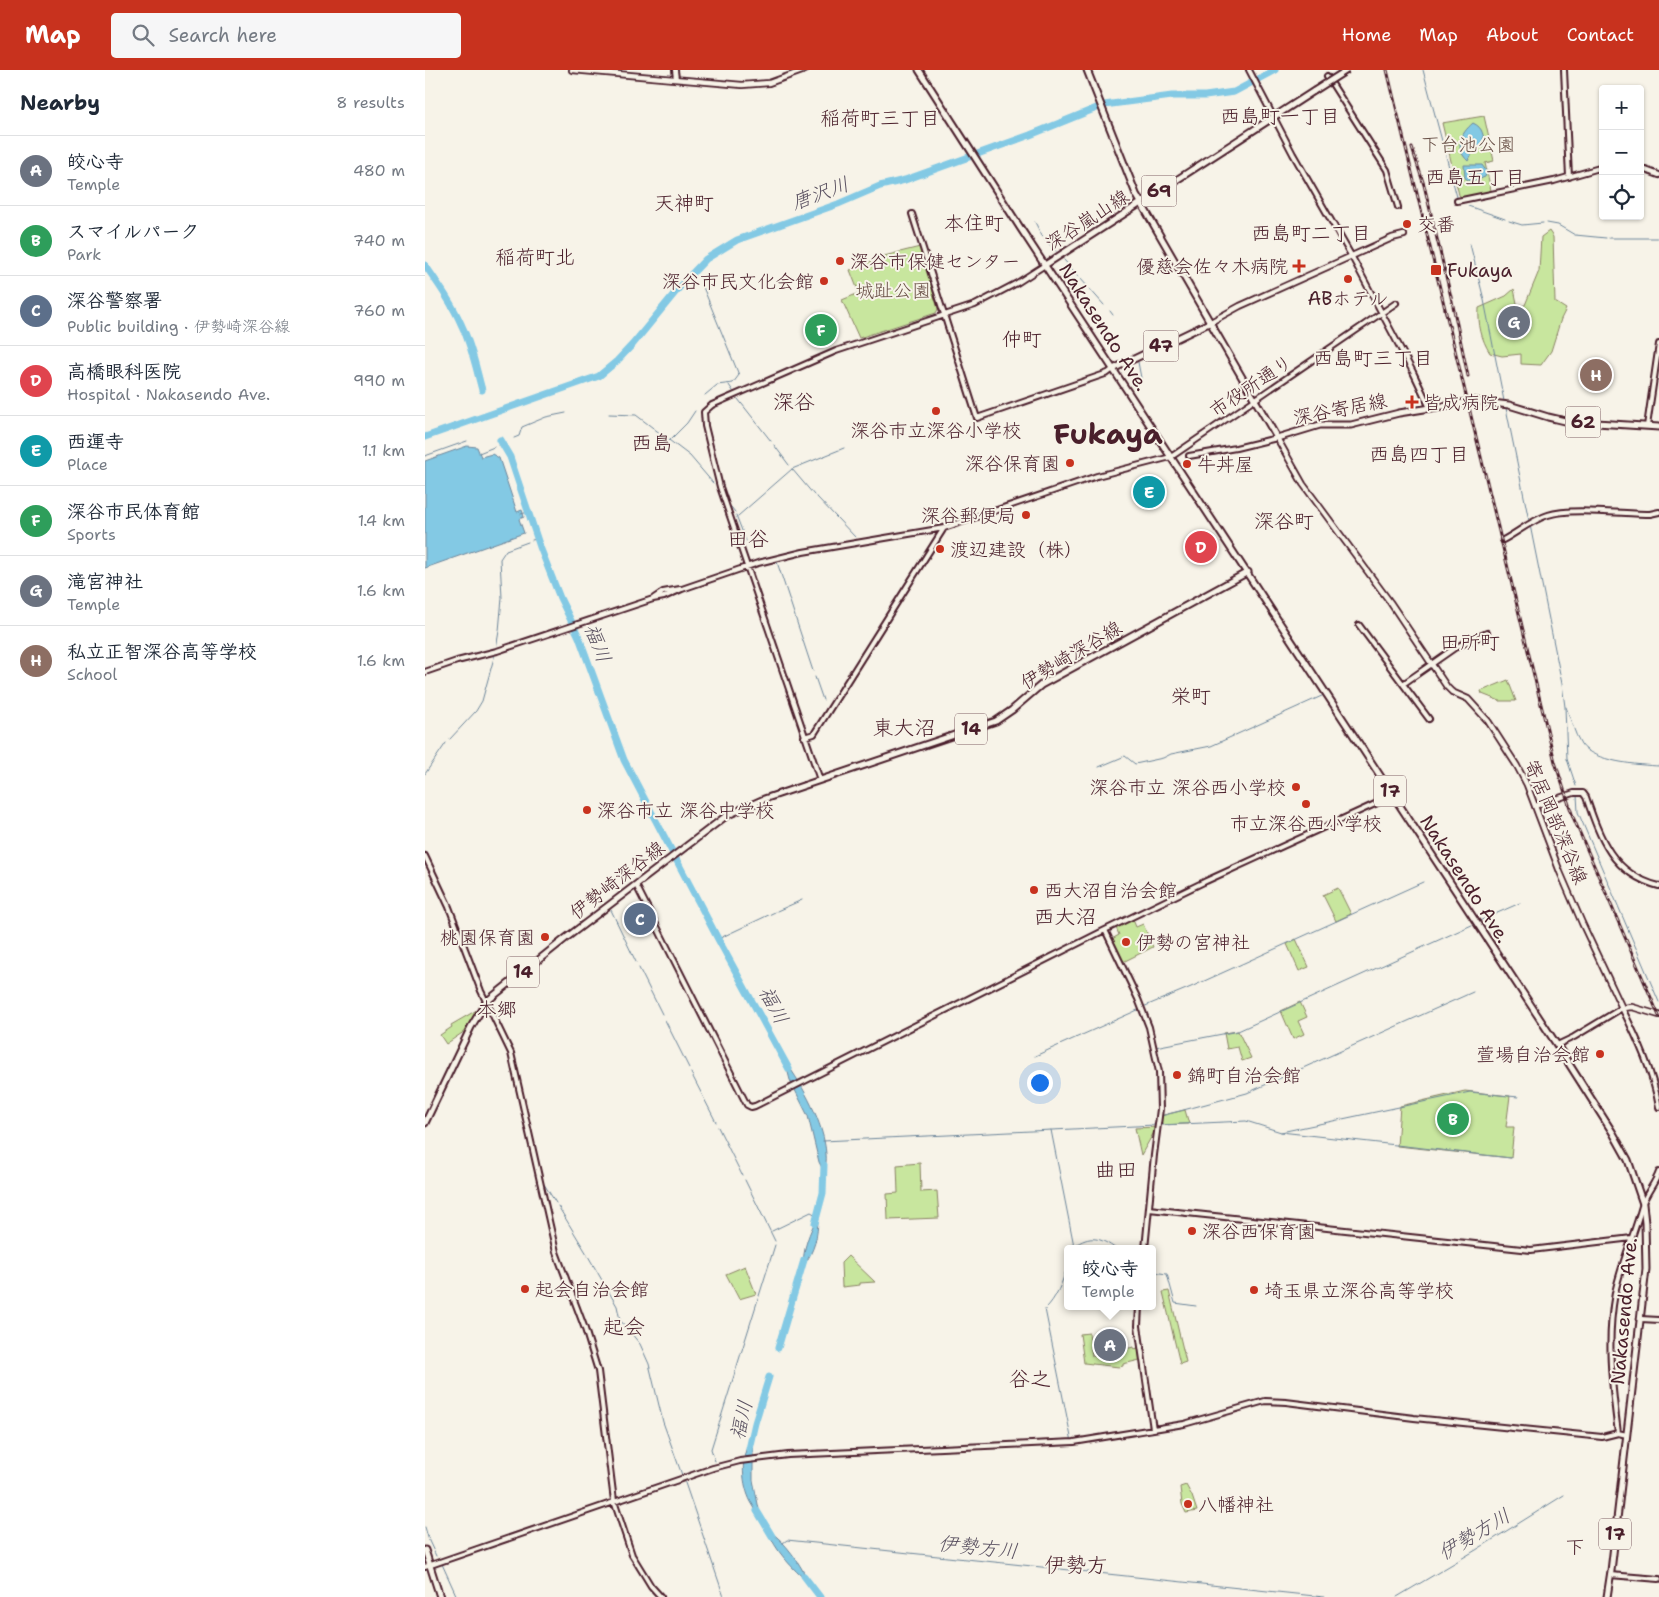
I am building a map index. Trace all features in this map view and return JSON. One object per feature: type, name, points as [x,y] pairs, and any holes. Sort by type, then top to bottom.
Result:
[{"type":"main road","points":[[573,70],[742,85],[769,83],[802,71]]},
{"type":"main road","name":"Nakasendo Ave.","points":[[919,70],[976,160],[1248,572],[1557,1046],[1621,1147],[1634,1176],[1643,1204],[1647,1257],[1607,1597]]},
{"type":"main road","name":"深谷寄居線","points":[[1087,70],[1132,186],[1209,323],[1277,438],[1320,425],[1351,425],[1386,416],[1475,401],[1509,405],[1548,418],[1565,421],[1659,427]]},
{"type":"main road","name":"深谷嵐山線","points":[[1045,265],[1347,70]]},
{"type":"main road","points":[[1209,323],[1240,306],[1404,235]]},
{"type":"main road","name":"47","points":[[1113,369],[1209,323]]},
{"type":"main road","name":"寄居岡部深谷線","points":[[1277,438],[1303,484],[1390,602],[1430,664],[1452,692],[1468,699],[1488,721],[1517,766],[1527,784],[1579,916],[1622,1008]]},
{"type":"main road","name":"伊勢崎深谷線","points":[[425,1123],[471,1027],[486,1002],[708,828],[737,810],[759,800],[996,721],[1041,685],[1248,572]]},
{"type":"main road","points":[[1622,1008],[1632,1007],[1659,1015]]},
{"type":"main road","points":[[425,1550],[427,1566],[440,1597]]},
{"type":"street","points":[[675,70],[676,79]]},
{"type":"street","points":[[1249,70],[1293,154],[1352,257],[1430,408]]},
{"type":"street","points":[[1564,70],[1569,176]]},
{"type":"street","points":[[1327,76],[1387,170],[1398,207]]},
{"type":"street","points":[[1457,201],[1509,191],[1599,168]]},
{"type":"street","points":[[1644,169],[1659,175]]},
{"type":"street","points":[[912,214],[977,418],[1108,373],[1113,369]]},
{"type":"street","points":[[820,780],[719,487],[703,414],[711,405],[836,351],[975,305],[996,295],[1045,265]]},
{"type":"street","name":"市役所通り","points":[[1171,457],[1396,303]]},
{"type":"street","points":[[1647,426],[1659,344]]},
{"type":"street","points":[[1189,456],[1236,448],[1277,438]]},
{"type":"street","points":[[425,672],[567,628],[653,599],[663,592],[682,588],[746,566],[803,552],[944,528],[1097,476],[1171,457]]},
{"type":"street","points":[[1503,540],[1533,522],[1561,512],[1649,514],[1659,512]]},
{"type":"street","points":[[804,736],[814,734],[944,528]]},
{"type":"street","points":[[1359,625],[1429,718]]},
{"type":"street","points":[[1403,684],[1456,647],[1487,633]]},
{"type":"street","points":[[1535,806],[1573,793],[1583,793],[1586,796],[1603,842],[1611,856],[1633,875],[1650,884],[1659,886]]},
{"type":"street","points":[[636,885],[747,1105],[751,1107],[1206,881],[1394,797]]},
{"type":"street","points":[[425,856],[449,907],[471,969],[511,1053],[556,1252],[585,1329],[597,1371],[614,1501],[632,1555],[651,1586],[661,1597]]},
{"type":"street","points":[[1105,930],[1142,1007],[1153,1037],[1160,1085],[1160,1109],[1153,1155],[1145,1245]]},
{"type":"street","points":[[1557,1046],[1622,1008],[1643,1053],[1657,1093],[1659,1107]]},
{"type":"street","points":[[1618,1434],[1610,1370],[1609,1337],[1615,1293],[1643,1204],[1657,1180],[1659,1172]]},
{"type":"street","points":[[1149,1209],[1531,1250],[1632,1238]]},
{"type":"street","points":[[1139,1310],[1138,1326],[1153,1429]]},
{"type":"street","points":[[1641,1319],[1659,1320]]},
{"type":"street","points":[[427,1566],[681,1478],[755,1458],[1071,1442],[1184,1424],[1260,1402],[1274,1401],[1602,1437],[1618,1434],[1627,1435]]},
{"type":"street","points":[[1610,1575],[1659,1579]]},
{"type":"green space","name":"下台池公園","points":[[1484,116],[1494,161],[1485,163],[1492,195],[1465,200],[1459,195],[1442,123]]},
{"type":"green space","points":[[1549,231],[1553,237],[1555,302],[1566,309],[1551,351],[1541,365],[1521,364],[1521,354],[1502,356],[1490,353],[1481,331],[1479,308],[1506,296],[1514,289],[1518,308],[1525,305],[1539,271],[1541,237]]},
{"type":"green space","name":"城趾公園","points":[[920,247],[938,309],[936,313],[859,338],[842,300],[859,293],[850,270],[884,256]]},
{"type":"green space","points":[[1508,680],[1516,701],[1500,701],[1482,694],[1481,691]]},
{"type":"green space","points":[[1338,888],[1351,914],[1336,921],[1323,895]]},
{"type":"green space","points":[[1132,917],[1136,927],[1143,924],[1153,947],[1121,963],[1110,940],[1119,935],[1115,925]]},
{"type":"green space","points":[[1296,939],[1309,967],[1299,971],[1287,944]]},
{"type":"green space","points":[[1300,1002],[1307,1017],[1298,1021],[1304,1034],[1293,1039],[1281,1011]]},
{"type":"green space","points":[[482,1007],[471,1027],[446,1044],[440,1035],[452,1027],[451,1025]]},
{"type":"green space","points":[[1238,1031],[1251,1058],[1242,1061],[1238,1047],[1227,1049],[1224,1033]]},
{"type":"green space","points":[[1465,1091],[1510,1096],[1506,1127],[1514,1127],[1511,1158],[1397,1146],[1400,1106]]},
{"type":"green space","points":[[1185,1110],[1189,1124],[1158,1125],[1159,1116]]},
{"type":"green space","points":[[1157,1127],[1141,1155],[1135,1128]]},
{"type":"green space","points":[[920,1163],[921,1192],[937,1191],[939,1218],[888,1220],[887,1194],[898,1193],[897,1165]]},
{"type":"green space","points":[[848,1256],[875,1282],[842,1287],[841,1263]]},
{"type":"green space","points":[[745,1266],[756,1294],[739,1299],[726,1274]]},
{"type":"green space","points":[[1169,1291],[1186,1362],[1180,1364],[1163,1292]]},
{"type":"green space","points":[[1089,1333],[1092,1356],[1120,1353],[1120,1350],[1134,1347],[1134,1349],[1138,1348],[1140,1360],[1123,1364],[1123,1366],[1119,1367],[1084,1363],[1080,1334]]},
{"type":"green space","points":[[1186,1485],[1197,1511],[1186,1513],[1182,1504],[1180,1487]]},
{"type":"water","points":[[1473,123],[1481,130],[1485,146],[1475,148],[1468,161],[1461,151],[1460,141]]},
{"type":"water","points":[[1464,165],[1482,165],[1487,172],[1485,177],[1472,182],[1465,178]]},
{"type":"water","points":[[467,446],[477,447],[481,457],[492,454],[499,458],[517,512],[522,510],[524,517],[519,519],[524,533],[425,568],[425,461]]},
{"type":"water","points":[[785,1061],[799,1082],[817,1118],[826,1156],[825,1174],[819,1162],[808,1116],[790,1080]]},
{"type":"water","points":[[818,1216],[815,1243],[803,1267],[807,1241]]},
{"type":"water","points":[[750,1441],[753,1450],[753,1480],[761,1519],[748,1495],[744,1479],[745,1455]]},
{"type":"water","points":[[768,1530],[792,1554],[809,1583],[779,1552]]},
{"type":"waterway","name":"唐沢川","points":[[425,437],[599,376],[633,344],[683,283],[706,259],[737,240],[838,204],[880,186],[905,180],[1030,135],[1104,105],[1172,96],[1205,96],[1234,92],[1275,70]]},
{"type":"waterway","points":[[1423,70],[1457,197]]},
{"type":"waterway","points":[[1468,206],[1505,219]]},
{"type":"waterway","points":[[1509,221],[1522,225],[1543,223]]},
{"type":"waterway","points":[[1035,222],[1042,236],[1056,251]]},
{"type":"waterway","points":[[1547,223],[1558,225],[1575,235],[1606,238]]},
{"type":"waterway","points":[[1609,238],[1657,238]]},
{"type":"waterway","points":[[1470,244],[1484,300],[1504,401]]},
{"type":"waterway","points":[[1064,260],[1104,305]]},
{"type":"waterway","name":"福川","points":[[425,265],[450,303],[462,326],[482,390]]},
{"type":"waterway","points":[[703,287],[739,375],[733,383],[717,385],[705,395]]},
{"type":"waterway","points":[[1110,311],[1113,315]]},
{"type":"waterway","points":[[1138,362],[1141,378]]},
{"type":"waterway","points":[[729,385],[733,391]]},
{"type":"waterway","points":[[738,399],[771,441]]},
{"type":"waterway","points":[[1506,408],[1529,521]]},
{"type":"waterway","points":[[670,440],[687,423],[695,411]]},
{"type":"waterway","points":[[514,438],[519,436],[522,427],[546,417],[566,413]]},
{"type":"waterway","points":[[609,414],[636,415],[690,456],[713,483]]},
{"type":"waterway","name":"福川","points":[[500,440],[510,457],[540,547],[560,598],[579,637],[624,760],[789,1069]]},
{"type":"waterway","points":[[425,456],[467,441]]},
{"type":"waterway","name":"福川","points":[[499,445],[504,442]]},
{"type":"waterway","points":[[774,445],[789,465]]},
{"type":"waterway","points":[[479,453],[494,447]]},
{"type":"waterway","points":[[738,516],[792,469],[844,448]]},
{"type":"waterway","points":[[792,469],[814,495]]},
{"type":"waterway","points":[[817,497],[856,538]]},
{"type":"waterway","points":[[731,507],[735,512]]},
{"type":"waterway","name":"福川","points":[[521,514],[528,512]]},
{"type":"waterway","points":[[736,515],[746,541]]},
{"type":"waterway","points":[[1530,525],[1562,684],[1567,759],[1576,786]]},
{"type":"waterway","name":"福川","points":[[532,540],[537,539]]},
{"type":"waterway","points":[[496,649],[502,598],[500,559],[506,550],[528,542]]},
{"type":"waterway","points":[[777,562],[813,671]]},
{"type":"waterway","points":[[450,739],[476,711],[482,701],[495,654]]},
{"type":"waterway","points":[[815,677],[823,700]]},
{"type":"waterway","points":[[1099,767],[1125,756],[1135,764],[1211,746],[1324,695]]},
{"type":"waterway","points":[[1566,707],[1574,731],[1581,744],[1587,750],[1606,759],[1659,766]]},
{"type":"waterway","points":[[425,774],[446,743]]},
{"type":"waterway","points":[[1577,795],[1578,812],[1659,1002]]},
{"type":"waterway","points":[[1143,1007],[1423,882]]},
{"type":"waterway","points":[[777,911],[802,900]]},
{"type":"waterway","points":[[1477,922],[1520,903]]},
{"type":"waterway","points":[[611,910],[636,962]]},
{"type":"waterway","points":[[718,939],[775,912]]},
{"type":"waterway","points":[[1155,1047],[1238,1031],[1474,924]]},
{"type":"waterway","points":[[639,968],[662,1014]]},
{"type":"waterway","points":[[1161,1116],[1247,1093],[1473,992]]},
{"type":"waterway","points":[[1035,1056],[1140,1009]]},
{"type":"waterway","points":[[665,1020],[689,1068]]},
{"type":"waterway","points":[[691,1073],[716,1122]]},
{"type":"waterway","points":[[1160,1125],[1246,1121],[1281,1132],[1470,1092],[1518,1097]]},
{"type":"waterway","points":[[823,1141],[1156,1125]]},
{"type":"waterway","points":[[718,1127],[742,1175]]},
{"type":"waterway","points":[[1051,1130],[1074,1245]]},
{"type":"waterway","points":[[1281,1132],[1511,1158]]},
{"type":"waterway","name":"福川","points":[[815,1223],[823,1193],[824,1165]]},
{"type":"waterway","points":[[745,1180],[775,1241]]},
{"type":"waterway","points":[[542,1181],[556,1203]]},
{"type":"waterway","points":[[558,1206],[587,1254]]},
{"type":"waterway","points":[[772,1231],[811,1212],[818,1216]]},
{"type":"waterway","points":[[1076,1245],[1090,1239],[1100,1240],[1110,1245]]},
{"type":"waterway","points":[[715,1461],[711,1449],[775,1245]]},
{"type":"waterway","points":[[588,1256],[617,1306],[620,1320],[640,1344],[649,1364],[663,1422],[682,1475]]},
{"type":"waterway","name":"福川","points":[[778,1348],[804,1260]]},
{"type":"waterway","points":[[1156,1272],[1167,1274],[1175,1303],[1196,1306]]},
{"type":"waterway","points":[[1064,1276],[1056,1295],[1045,1309],[1072,1442]]},
{"type":"waterway","name":"福川","points":[[749,1449],[769,1377]]},
{"type":"waterway","points":[[702,1474],[715,1470]]},
{"type":"waterway","points":[[684,1480],[724,1597]]},
{"type":"waterway","name":"伊勢方川","points":[[1397,1597],[1564,1495]]},
{"type":"waterway","name":"福川","points":[[757,1511],[772,1536]]},
{"type":"waterway","points":[[425,1527],[436,1556]]},
{"type":"waterway","name":"伊勢方川","points":[[783,1543],[787,1540],[1324,1597]]},
{"type":"waterway","points":[[442,1564],[457,1597]]},
{"type":"waterway","name":"福川","points":[[804,1576],[820,1597]]},
{"type":"railway","points":[[1387,70],[1555,762],[1573,817],[1659,1016]]},
{"type":"railway","points":[[1412,148],[1424,185],[1468,376]]},
{"type":"place","name":"交番","points":[[1407,224]]},
{"type":"place","name":"深谷市保健センター","points":[[840,261]]},
{"type":"place","name":"優慈会佐々木病院","points":[[1299,266]]},
{"type":"place","name":"Fukaya","points":[[1436,270]]},
{"type":"place","name":"ABホテル","points":[[1348,279]]},
{"type":"place","name":"深谷市民文化会館","points":[[824,281]]},
{"type":"place","name":"滝宮神社","points":[[1514,322]]},
{"type":"place","name":"深谷市民体育館","points":[[821,330]]},
{"type":"place","name":"私立正智深谷高等学校","points":[[1596,375]]},
{"type":"place","name":"皆成病院","points":[[1412,402]]},
{"type":"place","name":"深谷市立深谷小学校","points":[[936,411]]},
{"type":"place","name":"深谷保育園","points":[[1070,463]]},
{"type":"place","name":"牛丼屋","points":[[1187,464]]},
{"type":"place","name":"西運寺","points":[[1149,492]]},
{"type":"place","name":"深谷郵便局","points":[[1026,515]]},
{"type":"place","name":"高橋眼科医院","points":[[1201,547]]},
{"type":"place","name":"渡辺建設（株）","points":[[940,549]]},
{"type":"place","name":"深谷市立 深谷西小学校","points":[[1296,787]]},
{"type":"place","name":"市立深谷西小学校","points":[[1306,804]]},
{"type":"place","name":"深谷市立 深谷中学校","points":[[587,810]]},
{"type":"place","name":"西大沼自治会館","points":[[1034,890]]},
{"type":"place","name":"深谷警察署","points":[[640,919]]},
{"type":"place","name":"桃園保育園","points":[[545,937]]},
{"type":"place","name":"伊勢の宮神社","points":[[1126,942]]},
{"type":"place","name":"萱場自治会館","points":[[1600,1054]]},
{"type":"place","name":"錦町自治会館","points":[[1177,1075]]},
{"type":"place","name":"スマイルパーク","points":[[1453,1119]]},
{"type":"place","name":"深谷西保育園","points":[[1192,1231]]},
{"type":"place","name":"起会自治会館","points":[[525,1289]]},
{"type":"place","name":"埼玉県立深谷高等学校","points":[[1254,1290]]},
{"type":"place","name":"皎心寺","points":[[1110,1345]]},
{"type":"place","name":"八幡神社","points":[[1188,1504]]},
{"type":"district","name":"西島町一丁目","points":[[1280,116]]},
{"type":"district","name":"稲荷町三丁目","points":[[880,118]]},
{"type":"district","name":"西島五丁目","points":[[1475,177]]},
{"type":"district","name":"天神町","points":[[684,203]]},
{"type":"district","name":"本住町","points":[[974,223]]},
{"type":"district","name":"西島町二丁目","points":[[1311,233]]},
{"type":"district","name":"稲荷町北","points":[[535,257]]},
{"type":"district","name":"仲町","points":[[1022,339]]},
{"type":"district","name":"西島町三丁目","points":[[1373,358]]},
{"type":"district","name":"深谷","points":[[794,402]]},
{"type":"district","name":"Fukaya","points":[[1108,433]]},
{"type":"district","name":"西島","points":[[652,443]]},
{"type":"district","name":"西島四丁目","points":[[1419,454]]},
{"type":"district","name":"深谷町","points":[[1284,521]]},
{"type":"district","name":"田谷","points":[[748,539]]},
{"type":"district","name":"田所町","points":[[1470,642]]},
{"type":"district","name":"栄町","points":[[1191,696]]},
{"type":"district","name":"東大沼","points":[[904,728]]},
{"type":"district","name":"西大沼","points":[[1065,917]]},
{"type":"district","name":"本郷","points":[[497,1009]]},
{"type":"district","name":"曲田","points":[[1116,1170]]},
{"type":"district","name":"起会","points":[[624,1327]]},
{"type":"district","name":"谷之","points":[[1030,1379]]},
{"type":"district","name":"下","points":[[1575,1547]]},
{"type":"district","name":"伊勢方","points":[[1076,1565]]}]
